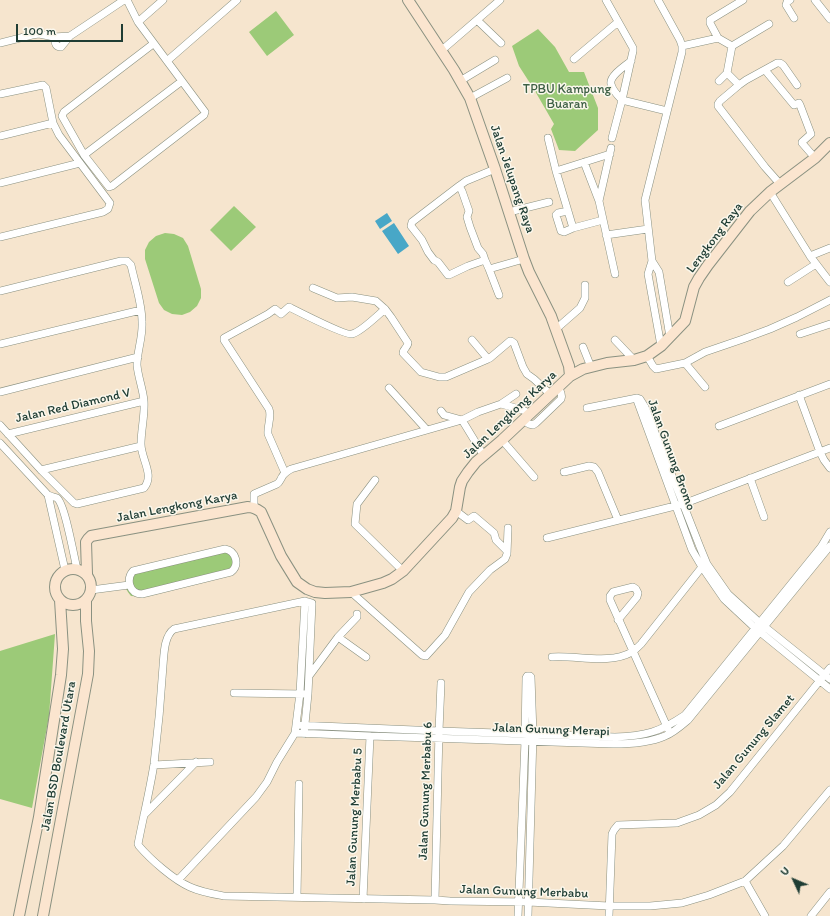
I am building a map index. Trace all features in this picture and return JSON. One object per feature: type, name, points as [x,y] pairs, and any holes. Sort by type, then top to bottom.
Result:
[{"type":"street","points":[[54,37],[55,44],[58,47],[61,47],[70,36],[125,0],[153,44],[205,111],[205,114],[111,187],[108,186],[84,155],[69,130],[62,114],[153,44]]},
{"type":"street","points":[[138,22],[163,0]]},
{"type":"street","points":[[167,62],[237,0]]},
{"type":"street","name":"Jalan Jelupang Raya","points":[[408,0],[442,50],[470,98],[524,259],[551,316],[569,366],[570,376]]},
{"type":"street","points":[[442,50],[499,0]]},
{"type":"street","points":[[606,0],[633,48],[612,138]]},
{"type":"street","points":[[658,0],[682,46],[682,52],[645,200],[652,261],[648,274],[661,346]]},
{"type":"street","points":[[732,46],[718,38],[710,23],[710,20],[743,0]]},
{"type":"street","points":[[790,0],[786,5],[794,18]]},
{"type":"street","points":[[820,1],[830,19]]},
{"type":"street","points":[[477,20],[501,43]]},
{"type":"street","points":[[574,59],[618,22]]},
{"type":"street","points":[[719,81],[727,73],[732,46],[769,24]]},
{"type":"street","points":[[0,43],[39,34],[54,37],[70,36]]},
{"type":"street","points":[[682,46],[718,38]]},
{"type":"street","points":[[460,81],[495,60]]},
{"type":"street","points":[[631,61],[614,75],[611,80],[611,85],[621,98],[668,109]]},
{"type":"street","points":[[780,184],[765,167],[718,104],[746,80],[777,63],[782,64],[797,85]]},
{"type":"street","points":[[765,70],[794,105],[799,103],[811,134],[802,143],[815,158]]},
{"type":"street","points":[[727,73],[739,85]]},
{"type":"street","points":[[470,98],[507,78]]},
{"type":"street","points":[[84,155],[182,81]]},
{"type":"street","points":[[0,94],[42,85],[44,86],[46,88],[54,123],[60,135],[110,203],[108,209],[103,212],[0,237]]},
{"type":"street","points":[[0,136],[54,123]]},
{"type":"street","points":[[548,138],[556,171],[574,228]]},
{"type":"street","name":"Lengkong Raya","points":[[570,376],[583,369],[607,362],[634,360],[647,356],[661,346],[685,321],[694,287],[698,278],[750,211],[770,192],[815,158],[830,143]]},
{"type":"street","points":[[556,171],[611,151],[599,201]]},
{"type":"street","points":[[584,162],[599,201],[615,274]]},
{"type":"street","points":[[0,183],[80,163]]},
{"type":"street","points":[[485,260],[447,275],[438,262],[434,260],[422,240],[411,226],[412,222],[466,181],[495,169]]},
{"type":"street","points":[[459,186],[469,211],[467,217],[470,227],[478,248],[483,254],[499,295]]},
{"type":"street","points":[[770,192],[810,256],[830,282]]},
{"type":"street","points":[[509,212],[549,202]]},
{"type":"street","points":[[568,211],[558,213],[556,215],[561,231],[564,232],[603,220]]},
{"type":"street","points":[[606,235],[648,229]]},
{"type":"street","points":[[810,256],[830,248]]},
{"type":"street","points":[[489,269],[524,259]]},
{"type":"street","points":[[0,292],[121,261],[127,261],[131,265],[141,310],[142,333],[137,365],[144,401],[141,446],[148,480],[144,488],[77,504],[72,502],[40,470],[0,425]]},
{"type":"street","points":[[652,261],[659,272],[670,337]]},
{"type":"street","points":[[788,282],[816,264]]},
{"type":"street","points":[[556,329],[580,308],[585,298],[585,285]]},
{"type":"street","points":[[314,288],[338,298],[352,297],[376,300],[391,317],[408,343],[403,350],[403,353],[423,374],[446,377],[490,358],[511,341],[514,343],[527,374],[554,391]]},
{"type":"street","points":[[651,290],[662,289]]},
{"type":"street","points":[[647,356],[656,369],[685,363],[705,352],[743,340],[770,329],[804,314],[830,300]]},
{"type":"street","points":[[285,473],[268,434],[269,409],[224,338],[275,309],[281,314],[289,307],[336,329],[353,334],[385,309]]},
{"type":"street","points":[[0,344],[141,310]]},
{"type":"street","points":[[800,334],[830,324]]},
{"type":"street","points":[[472,340],[488,359]]},
{"type":"street","points":[[615,340],[634,360]]},
{"type":"street","points":[[583,348],[591,367]]},
{"type":"street","points":[[0,392],[138,357]]},
{"type":"street","points":[[685,363],[705,387]]},
{"type":"street","name":"Jalan Lengkong Karya","points":[[87,574],[86,542],[91,536],[240,508],[254,507],[261,512],[281,556],[297,582],[307,589],[325,593],[351,592],[392,579],[403,571],[452,518],[456,511],[462,481],[472,467],[570,376]]},
{"type":"street","points":[[719,426],[830,384]]},
{"type":"street","points":[[389,388],[426,430]]},
{"type":"street","points":[[254,507],[254,494],[280,482],[285,473],[291,469],[462,420],[500,404],[516,394]]},
{"type":"street","points":[[798,395],[820,452],[830,468]]},
{"type":"street","name":"Jalan Gunung Bromo","points":[[587,408],[637,398],[640,399],[645,407],[680,505],[700,547],[704,566],[760,628],[830,689]]},
{"type":"street","name":"Jalan Red Diamond V","points":[[8,434],[144,401]]},
{"type":"street","points":[[500,404],[523,410],[527,417]]},
{"type":"street","points":[[441,411],[444,415],[462,420],[484,456]]},
{"type":"street","points":[[502,440],[534,477]]},
{"type":"street","points":[[0,443],[48,495],[58,500],[63,510],[77,569]]},
{"type":"street","points":[[40,470],[141,446]]},
{"type":"street","points":[[546,538],[680,505],[830,448]]},
{"type":"street","points":[[564,472],[589,466],[594,467],[598,472],[618,520]]},
{"type":"street","points":[[750,478],[764,517]]},
{"type":"street","points":[[375,480],[357,504],[355,524],[403,571]]},
{"type":"street","points":[[48,495],[65,570]]},
{"type":"street","points":[[456,511],[468,520],[474,516],[494,533],[496,540],[507,551]]},
{"type":"street","points":[[351,592],[422,656],[426,656],[446,635],[469,592],[490,570],[505,560],[507,554],[508,528]]},
{"type":"street","points":[[56,532],[68,530]]},
{"type":"street","points":[[760,628],[821,547],[830,532]]},
{"type":"street","points":[[760,628],[830,546]]},
{"type":"street","points":[[225,549],[234,554],[236,567],[231,572],[142,594],[138,594],[132,590],[129,585],[130,577],[133,571],[225,549]]},
{"type":"street","points":[[552,657],[564,656],[606,659],[619,657],[632,652],[641,644],[704,566]]},
{"type":"street","points":[[77,569],[87,574],[90,579],[92,584],[90,595],[82,603],[76,605],[65,604],[60,600],[55,592],[56,582],[60,574],[65,570],[77,569]]},
{"type":"street","points":[[91,590],[129,585]]},
{"type":"street","points":[[618,620],[637,597],[638,593],[633,587],[613,592],[610,596],[610,600],[618,620],[632,652],[668,730]]},
{"type":"street","name":"Jalan BSD Boulevard Utara","points":[[19,916],[39,817],[61,675],[63,649],[60,600]]},
{"type":"street","name":"Jalan BSD Boulevard Utara","points":[[43,916],[88,674],[89,651],[86,621],[86,600]]},
{"type":"street","points":[[304,734],[308,694],[309,602]]},
{"type":"street","points":[[178,880],[256,797],[267,782],[277,762],[295,733],[309,602]]},
{"type":"street","points":[[144,815],[154,765],[165,648],[168,635],[171,631],[174,629],[309,602]]},
{"type":"street","points":[[308,676],[338,637],[357,618],[357,614]]},
{"type":"street","name":"Jalan Gunung Bromo","points":[[760,628],[827,677]]},
{"type":"street","name":"Jalan Gunung Merapi","points":[[296,724],[305,726],[439,735],[525,738],[634,736],[668,730],[685,715],[760,628]]},
{"type":"street","points":[[338,637],[366,657]]},
{"type":"street","points":[[820,681],[827,677],[830,668]]},
{"type":"street","points":[[518,916],[526,678],[527,676],[530,676],[532,738],[528,916]]},
{"type":"street","name":"Jalan Gunung Slamet","points":[[609,906],[612,834],[618,825],[677,824],[699,815],[716,805],[730,792],[820,681]]},
{"type":"street","name":"Jalan Gunung Merbabu 6","points":[[435,900],[441,683]]},
{"type":"street","points":[[234,693],[308,694]]},
{"type":"street","name":"Jalan Gunung Merapi","points":[[295,733],[370,736],[439,735]]},
{"type":"street","name":"Jalan Gunung Merbabu 5","points":[[363,899],[370,736]]},
{"type":"street","points":[[144,815],[196,762]]},
{"type":"street","points":[[154,765],[210,762]]},
{"type":"street","points":[[297,898],[299,784]]},
{"type":"street","name":"Jalan Gunung Merbabu","points":[[144,815],[138,844],[166,872],[191,888],[224,896],[650,906],[682,903],[709,895],[745,881],[783,846],[830,790]]},
{"type":"street","points":[[745,881],[765,916]]},
{"type":"street","points":[[811,916],[830,892]]},
{"type":"street","points":[[609,906],[609,916]]},
{"type":"green space","points":[[276,11],[294,35],[267,56],[249,32]]},
{"type":"green space","name":"TPBU Kampung Buaran","points":[[538,29],[555,47],[569,72],[584,72],[598,108],[598,130],[575,151],[559,150],[551,129],[554,124],[519,66],[512,46]]},
{"type":"green space","points":[[234,206],[256,227],[231,251],[210,230]]},
{"type":"green space","points":[[165,233],[174,234],[183,238],[188,246],[201,289],[201,298],[197,306],[190,312],[182,315],[172,314],[164,310],[159,303],[145,259],[145,250],[149,242],[156,236]]},
{"type":"green space","points":[[227,546],[235,552],[239,562],[217,579],[145,597],[131,596],[126,588],[126,579],[133,568]]},
{"type":"green space","points":[[55,634],[49,716],[32,808],[0,799],[0,651]]},
{"type":"water","points":[[387,213],[392,221],[380,229],[375,221]]},
{"type":"water","points":[[394,223],[409,246],[398,254],[382,231]]}]
